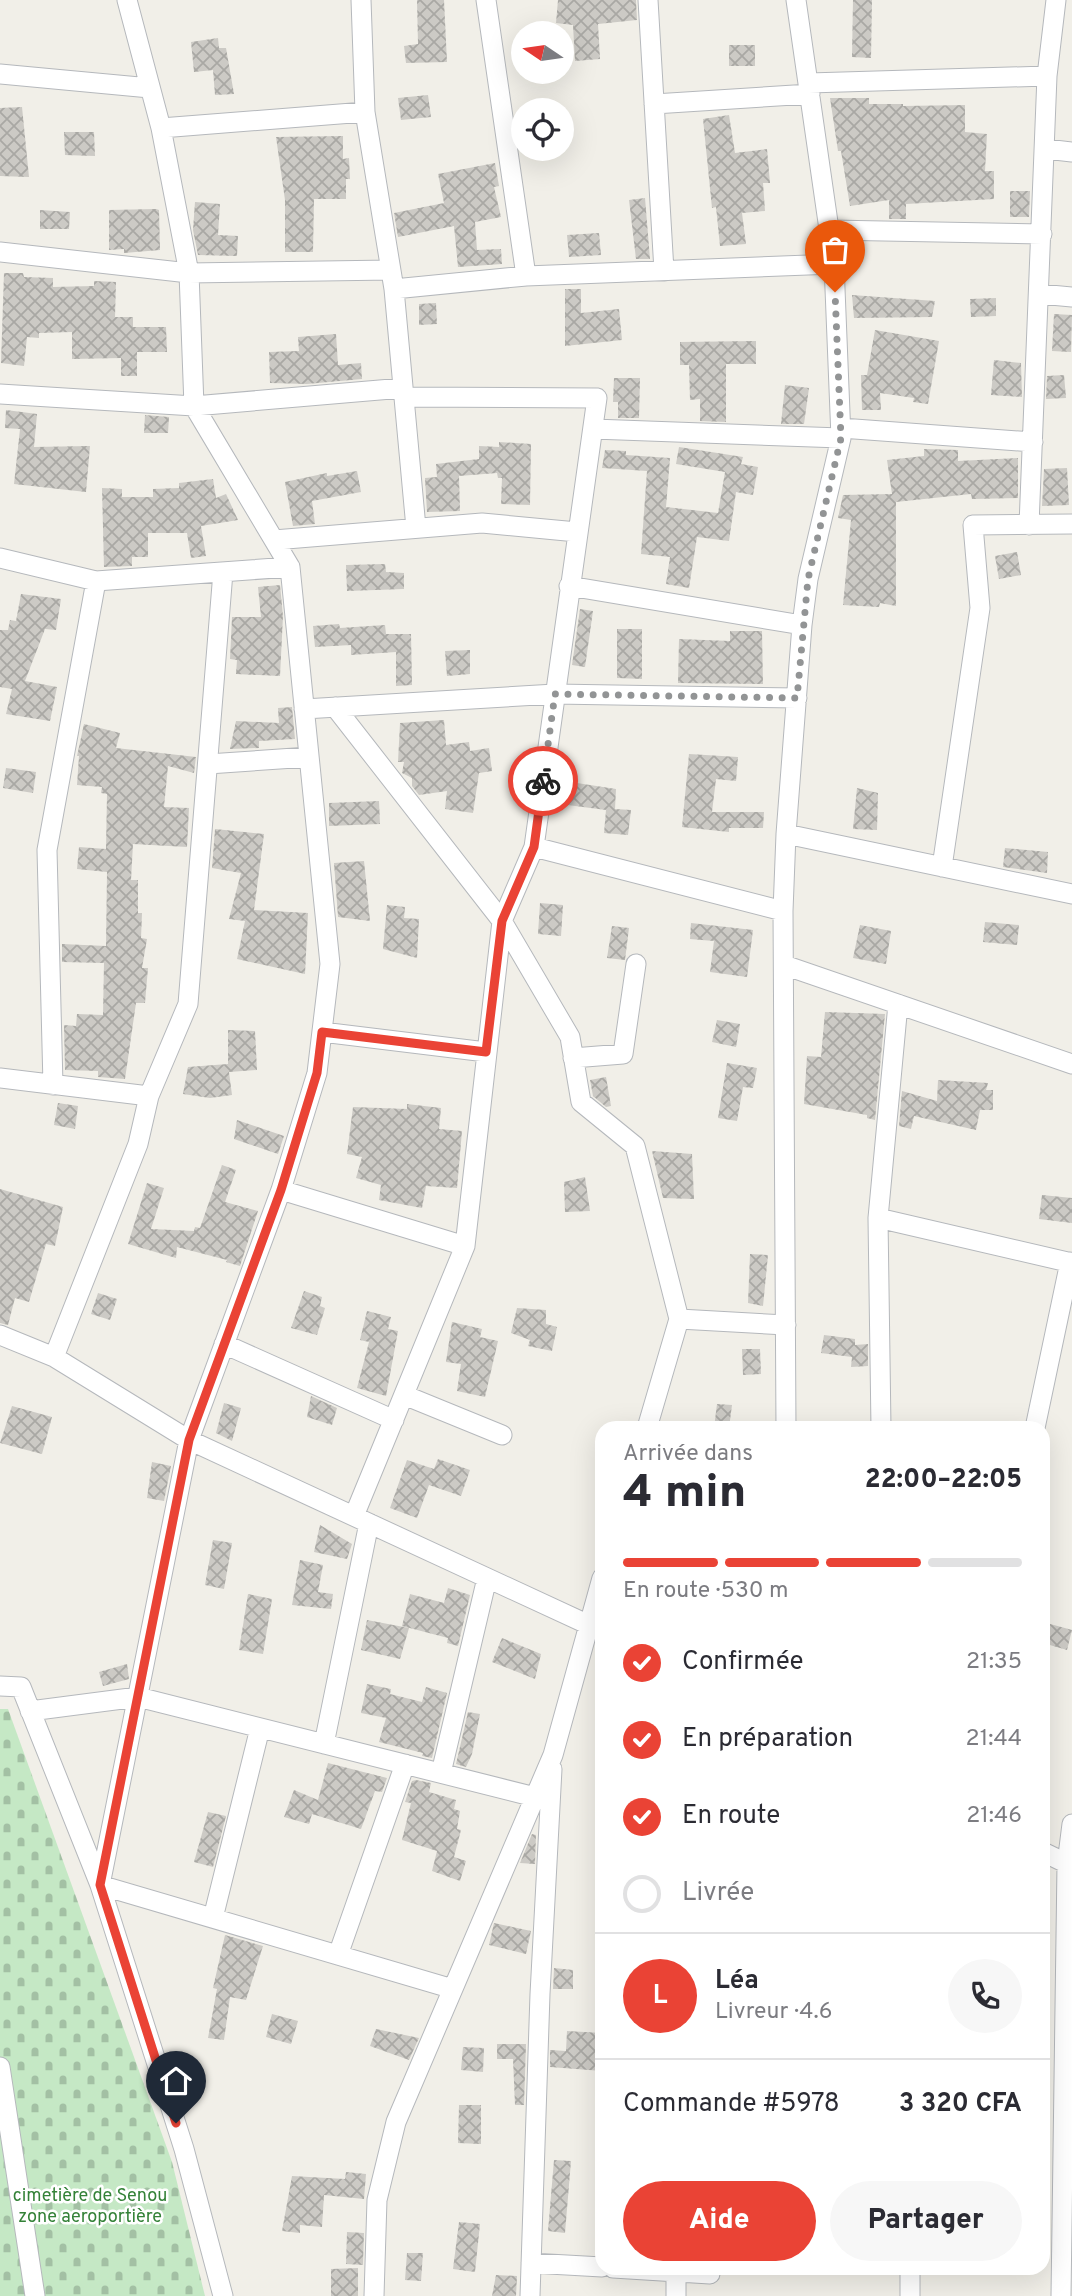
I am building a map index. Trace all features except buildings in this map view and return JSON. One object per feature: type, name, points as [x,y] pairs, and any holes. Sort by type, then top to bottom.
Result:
[{"type":"street","points":[[100,1885],[189,1440],[281,1190],[317,1073],[330,964],[290,567],[194,405],[189,273],[161,128],[127,0]]},
{"type":"street","points":[[361,0],[365,112],[393,279],[416,528]]},
{"type":"street","points":[[486,0],[526,276]]},
{"type":"street","points":[[648,0],[664,271]]},
{"type":"street","points":[[786,1421],[783,911],[786,834],[808,579],[841,433],[834,264],[796,0]]},
{"type":"street","points":[[1029,525],[1047,76],[1056,0]]},
{"type":"street","points":[[0,74],[150,88]]},
{"type":"street","points":[[654,104],[809,89],[1047,76]]},
{"type":"street","points":[[161,128],[365,112]]},
{"type":"street","points":[[1046,149],[1072,152]]},
{"type":"street","points":[[830,230],[1042,234]]},
{"type":"street","points":[[0,252],[189,273],[393,279],[834,264]]},
{"type":"street","points":[[1040,294],[1072,298]]},
{"type":"street","points":[[0,394],[194,405],[403,393],[597,398],[534,847],[502,921],[465,1246],[394,1420],[362,1520],[324,1744]]},
{"type":"street","points":[[593,429],[841,433],[1033,442]]},
{"type":"street","points":[[274,540],[482,523],[577,532]]},
{"type":"street","points":[[942,867],[980,608],[973,525],[1072,524]]},
{"type":"street","points":[[0,558],[96,581],[290,567]]},
{"type":"street","points":[[54,1357],[138,1144],[149,1096],[188,1004],[223,572]]},
{"type":"street","points":[[52,1084],[47,850],[96,581]]},
{"type":"street","points":[[569,586],[802,625]]},
{"type":"street","points":[[304,709],[555,694],[797,698]]},
{"type":"street","points":[[335,707],[502,921],[570,1037],[581,1102],[635,1146],[679,1320],[649,1421]]},
{"type":"street","points":[[208,764],[309,757]]},
{"type":"street","points":[[786,834],[1072,894]]},
{"type":"street","points":[[534,847],[783,911]]},
{"type":"street","points":[[573,1058],[623,1054],[636,964]]},
{"type":"street","points":[[784,965],[1072,1064]]},
{"type":"street","points":[[881,1421],[878,1218],[898,1004]]},
{"type":"street","points":[[322,1032],[486,1052]]},
{"type":"street","points":[[0,1079],[149,1096]]},
{"type":"street","points":[[281,1190],[465,1246]]},
{"type":"street","points":[[878,1218],[1071,1263],[1037,1421]]},
{"type":"street","points":[[679,1320],[786,1325]]},
{"type":"street","points":[[0,1335],[54,1357],[189,1440],[595,1628],[553,1755],[396,2122],[377,2200],[374,2296]]},
{"type":"street","points":[[224,1345],[394,1420]]},
{"type":"street","points":[[404,1395],[502,1435]]},
{"type":"street","points":[[441,1773],[487,1578]]},
{"type":"street","points":[[0,1686],[21,1687],[100,1885],[184,2149],[223,2296]]},
{"type":"street","points":[[30,1712],[138,1697],[535,1797]]},
{"type":"street","points":[[213,1918],[260,1728]]},
{"type":"street","points":[[530,2296],[540,1994],[553,1755]]},
{"type":"street","points":[[338,1955],[405,1764]]},
{"type":"street","points":[[1061,2296],[1072,1824]]},
{"type":"street","points":[[1050,1855],[1070,1865]]},
{"type":"street","points":[[100,1885],[453,1989]]},
{"type":"street","points":[[0,2067],[35,2296]]},
{"type":"street","points":[[531,2263],[595,2267]]},
{"type":"street","points":[[676,2275],[676,2296]]},
{"type":"street","points":[[910,2275],[911,2296]]},
{"type":"green space","name":"cimetière de Senou zone aeroportière","points":[[0,1709],[8,1709],[172,2162],[205,2296],[0,2296]]},
{"type":"way so far","points":[[543,781],[555,694],[797,698],[808,579],[841,438],[835,292]]},
{"type":"route","points":[[176,2123],[100,1885],[189,1440],[281,1190],[317,1073],[322,1032],[486,1052],[502,921],[534,847],[543,781]]}]
